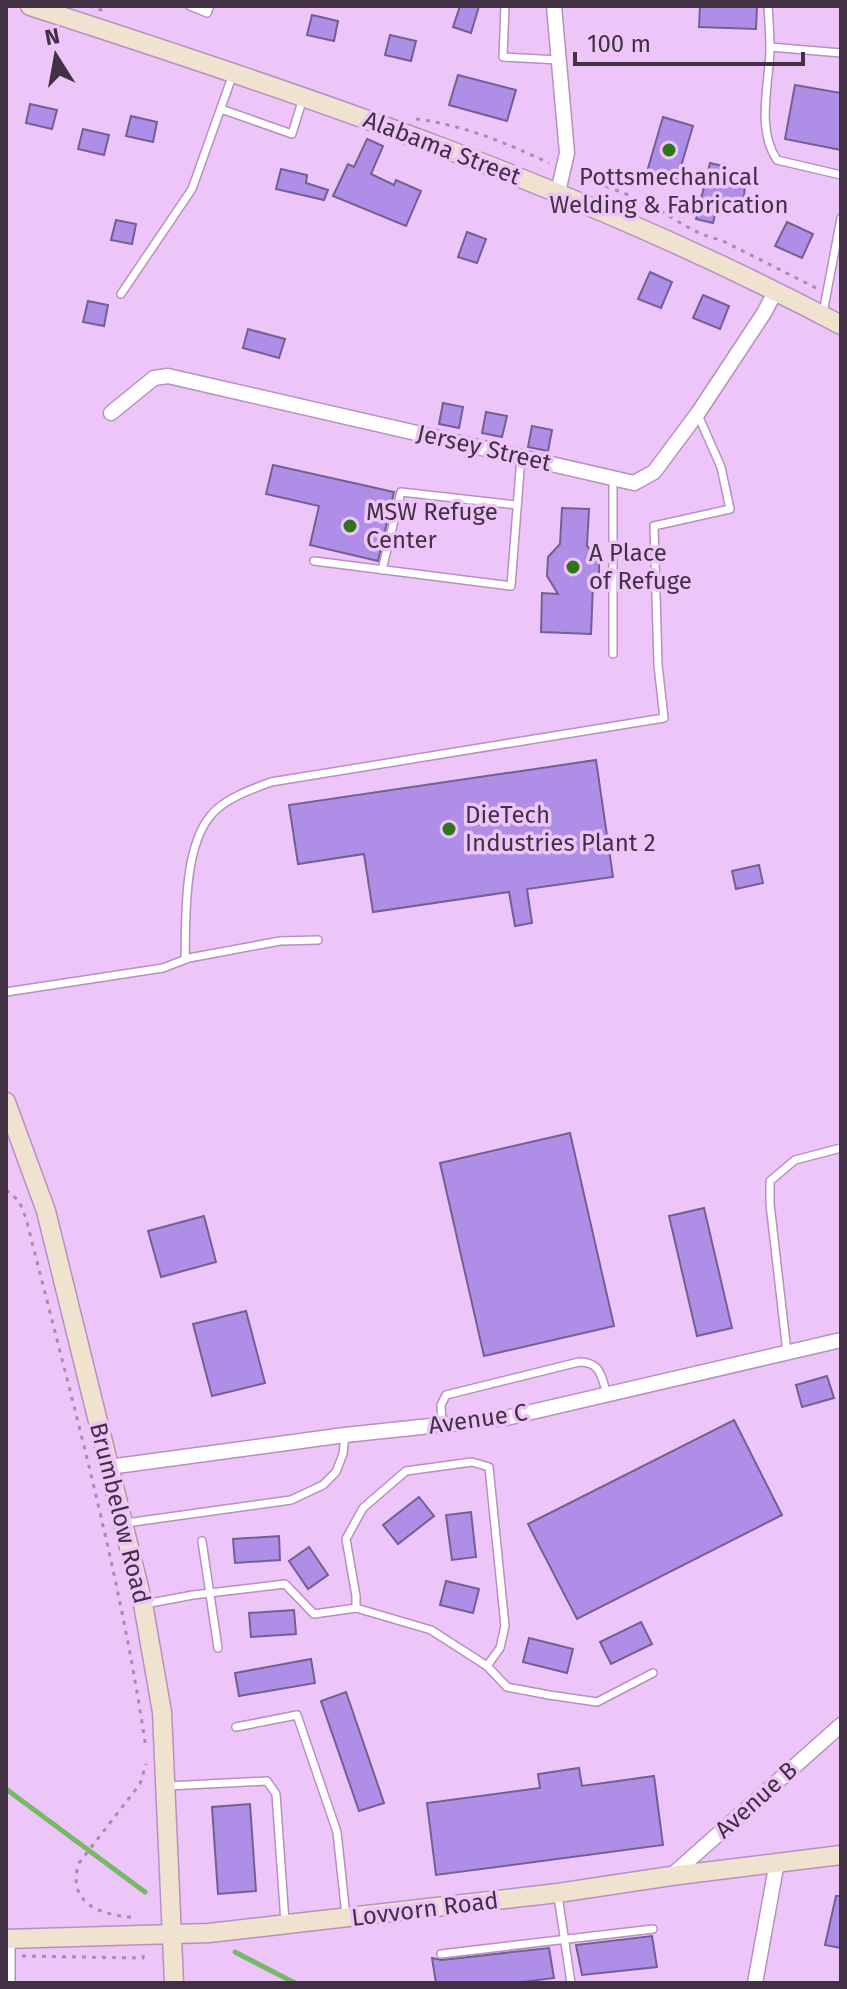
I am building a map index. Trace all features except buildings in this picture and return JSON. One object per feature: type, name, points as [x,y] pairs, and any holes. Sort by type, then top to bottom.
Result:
[{"type":"street","name":"Alabama Street","points":[[30,6],[304,96],[558,192],[662,237],[841,325]]},
{"type":"street","points":[[554,6],[567,153],[558,192]]},
{"type":"street","name":"Jersey Street","points":[[111,413],[154,378],[168,376],[634,483],[654,472],[698,413],[775,292]]},
{"type":"street","name":"Brumbelow Road","points":[[6,1102],[46,1211],[143,1604],[162,1712],[174,1983]]},
{"type":"street","name":"Avenue C","points":[[109,1467],[345,1435],[506,1418],[841,1340]]},
{"type":"street","name":"Avenue B","points":[[671,1876],[841,1725]]},
{"type":"street","name":"Lovvorn Road","points":[[9,1944],[172,1936],[285,1925],[841,1855]]},
{"type":"street","points":[[755,1983],[777,1862]]},
{"type":"lane","points":[[190,6],[207,13],[210,6]]},
{"type":"lane","points":[[505,6],[503,57],[559,60]]},
{"type":"lane","points":[[768,6],[770,47],[765,123],[769,148],[777,160],[841,175]]},
{"type":"lane","points":[[770,47],[841,53]]},
{"type":"lane","points":[[121,294],[192,189],[234,72]]},
{"type":"lane","points":[[221,109],[292,134],[304,96]]},
{"type":"lane","points":[[822,315],[837,266],[841,218]]},
{"type":"lane","points":[[185,959],[186,907],[196,841],[212,814],[242,793],[271,782],[664,718],[658,665],[654,526],[730,509],[721,467],[698,413]]},
{"type":"lane","points":[[314,561],[511,586],[521,457]]},
{"type":"lane","points":[[613,478],[613,654]]},
{"type":"lane","points":[[382,570],[401,492],[517,505]]},
{"type":"lane","points":[[6,992],[163,968],[185,959],[280,941],[318,940]]},
{"type":"lane","points":[[787,1352],[770,1181],[795,1160],[841,1148]]},
{"type":"lane","points":[[443,1426],[441,1405],[446,1395],[579,1362],[590,1362],[598,1368],[608,1395]]},
{"type":"lane","points":[[123,1523],[291,1500],[323,1485],[336,1472],[343,1454],[345,1435]]},
{"type":"lane","points":[[356,1608],[346,1539],[363,1508],[406,1471],[472,1462],[489,1467],[505,1626],[500,1648],[487,1666]]},
{"type":"lane","points":[[202,1541],[218,1648]]},
{"type":"lane","points":[[143,1604],[285,1584],[314,1614],[356,1608],[431,1630],[487,1666],[507,1687],[597,1702],[653,1673]]},
{"type":"lane","points":[[236,1727],[297,1715],[337,1832],[346,1918]]},
{"type":"lane","points":[[166,1786],[267,1781],[276,1794],[285,1925]]},
{"type":"lane","points":[[558,1893],[571,1983]]},
{"type":"lane","points":[[441,1954],[653,1929]]},
{"type":"lane","points":[[9,1944],[11,1983]]},
{"type":"path","points":[[6,1190],[19,1201],[26,1218],[103,1527],[136,1681],[147,1755],[146,1770],[140,1784],[79,1863],[75,1874],[77,1886],[91,1908],[103,1914],[138,1918]]},
{"type":"path","points":[[9,1944],[143,1958],[144,1953]]},
{"type":"waterway","points":[[6,1789],[145,1892]]},
{"type":"waterway","points":[[235,1952],[295,1983]]},
{"type":"place","name":"Pottsmechanical Welding & Fabrication","points":[[669,150]]},
{"type":"place","name":"MSW Refuge Center","points":[[350,526]]},
{"type":"place","name":"A Place of Refuge","points":[[573,567]]},
{"type":"place","name":"DieTech Industries Plant 2","points":[[449,829]]}]
